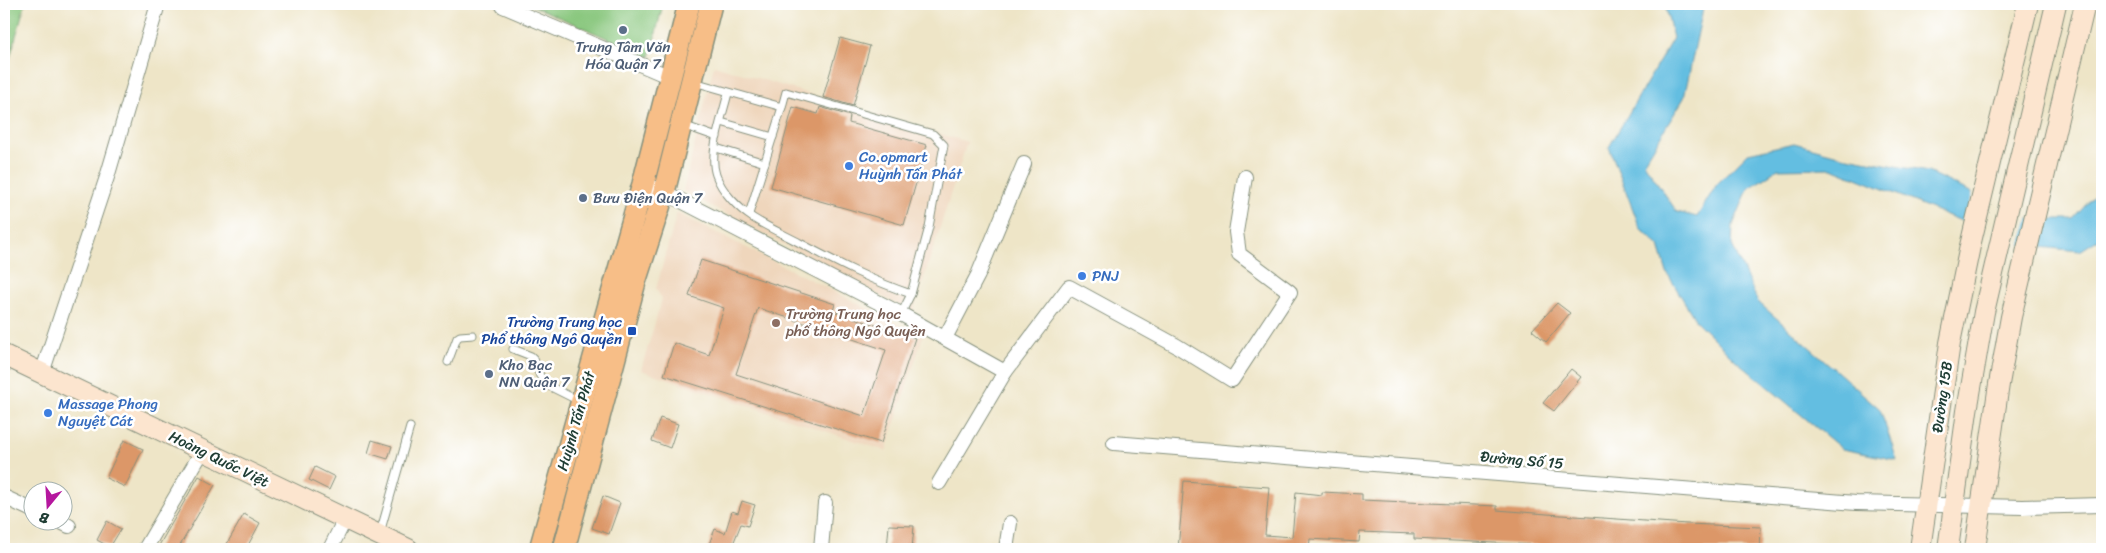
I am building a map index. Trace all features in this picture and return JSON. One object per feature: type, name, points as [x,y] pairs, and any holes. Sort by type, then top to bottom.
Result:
[{"type":"main road","name":"Huỳnh Tấn Phát","points":[[540,549],[643,184],[689,4]]},
{"type":"main road","name":"Huỳnh Tấn Phát","points":[[564,549],[636,282],[664,192],[711,4]]},
{"type":"main road","name":"Đường 15B","points":[[1920,549],[1950,343],[1970,246],[2028,4]]},
{"type":"main road","name":"Đường 15B","points":[[1948,549],[1956,505],[1972,378],[1998,252],[2056,4]]},
{"type":"main road","points":[[1975,549],[2004,352],[2085,4]]},
{"type":"main road","name":"Hoàng Quốc Việt","points":[[4,355],[408,549]]},
{"type":"street","points":[[42,374],[108,174],[158,4]]},
{"type":"street","points":[[503,6],[670,77]]},
{"type":"street","points":[[945,338],[978,274],[1024,164]]},
{"type":"street","points":[[938,482],[1005,372],[1069,287],[1177,346],[1232,380],[1290,292],[1239,254],[1236,232],[1245,177]]},
{"type":"street","points":[[643,184],[664,192],[901,314],[1005,372]]},
{"type":"street","name":"Đường Số 15","points":[[1114,443],[1856,503],[2023,507],[2102,505]]},
{"type":"street","points":[[145,549],[202,450]]},
{"type":"street","points":[[4,497],[22,505]]},
{"type":"street","points":[[821,549],[825,503]]},
{"type":"street","points":[[330,549],[345,519]]},
{"type":"street","points":[[1006,549],[1010,523]]},
{"type":"lane","points":[[691,81],[782,107]]},
{"type":"lane","points":[[749,214],[786,92],[933,134],[944,145],[929,226],[911,294],[901,314]]},
{"type":"lane","points":[[728,93],[713,161],[722,188],[749,214],[879,284],[911,294]]},
{"type":"lane","points":[[721,122],[773,137]]},
{"type":"lane","points":[[680,124],[717,137]]},
{"type":"lane","points":[[716,148],[765,163]]},
{"type":"lane","points":[[448,362],[457,338],[460,336],[473,336]]},
{"type":"lane","points":[[513,349],[534,359],[540,376],[549,386],[581,402]]},
{"type":"lane","points":[[380,536],[410,427]]},
{"type":"shaded area","name":"Co.opmart Huỳnh Tấn Phát","points":[[714,65],[967,142],[913,313],[683,191]]},
{"type":"shaded area","name":"Trường Trung học phổ thông Ngô Quyền","points":[[677,213],[923,336],[886,451],[641,370],[662,299],[656,289]]},
{"type":"green space","points":[[4,4],[25,4],[4,79]]},
{"type":"green space","name":"Trung Tâm Văn Hóa Quận 7","points":[[529,4],[663,4],[650,57]]},
{"type":"water","points":[[1665,4],[1704,4],[1684,98],[1644,163],[1677,212],[1697,217],[1717,184],[1748,153],[1794,143],[1842,156],[1928,172],[2028,219],[2073,219],[2102,187],[2102,237],[2080,251],[2020,245],[1832,168],[1778,169],[1748,189],[1733,225],[1732,245],[1758,302],[1880,409],[1897,460],[1842,449],[1733,358],[1696,321],[1667,273],[1659,246],[1640,228],[1609,147],[1673,38]]},
{"type":"pier","points":[[1973,191],[2029,217],[2020,248],[1965,226]]},
{"type":"building","points":[[840,38],[870,46],[853,106],[823,97]]},
{"type":"building","name":"Co.opmart Huỳnh Tấn Phát","points":[[793,107],[818,114],[820,107],[850,116],[849,123],[927,145],[904,225],[771,187]]},
{"type":"building","points":[[701,260],[835,304],[833,311],[915,338],[881,443],[664,375],[674,343],[709,355],[724,308],[689,296]],"holes":[[[758,308],[886,350],[864,416],[736,374]]]},
{"type":"building","points":[[1557,303],[1570,313],[1546,342],[1532,330]]},
{"type":"building","points":[[1571,369],[1581,377],[1554,411],[1543,403]]},
{"type":"building","points":[[660,418],[678,424],[670,448],[652,441]]},
{"type":"building","points":[[124,440],[143,449],[125,487],[106,478]]},
{"type":"building","points":[[372,440],[392,446],[388,459],[368,453]]},
{"type":"building","points":[[315,467],[335,477],[329,490],[309,480]]},
{"type":"building","points":[[199,476],[215,485],[178,549],[157,549]]},
{"type":"building","points":[[1184,481],[1269,487],[1265,535],[1292,537],[1296,492],[1322,495],[1322,492],[1362,494],[1362,500],[1497,506],[1497,510],[1547,514],[1761,527],[1760,549],[1554,549],[1554,546],[1414,539],[1414,534],[1360,532],[1359,542],[1310,539],[1309,549],[1178,549]]},
{"type":"building","points":[[603,496],[620,503],[609,534],[592,528]]},
{"type":"building","points":[[742,501],[755,505],[748,526],[741,524],[731,549],[707,549],[715,529],[725,533],[732,511],[738,513]]},
{"type":"building","points":[[244,514],[260,523],[246,549],[224,549]]},
{"type":"building","points":[[107,521],[121,529],[110,547],[97,540]]},
{"type":"building","points":[[889,525],[914,526],[912,549],[887,549]]},
{"type":"place","name":"Trung Tâm Văn Hóa Quận 7","points":[[623,30]]},
{"type":"place","name":"Co.opmart Huỳnh Tấn Phát","points":[[849,166]]},
{"type":"place","name":"Bưu Điện Quận 7","points":[[583,198]]},
{"type":"place","name":"PNJ","points":[[1082,276]]},
{"type":"place","name":"Trường Trung học phổ thông Ngô Quyền","points":[[776,323]]},
{"type":"place","name":"Trường Trung học Phổ thông Ngô Quyền","points":[[632,331]]},
{"type":"place","name":"Kho Bạc NN Quận 7","points":[[489,374]]},
{"type":"place","name":"Massage Phong Nguyệt Cát","points":[[48,413]]}]
